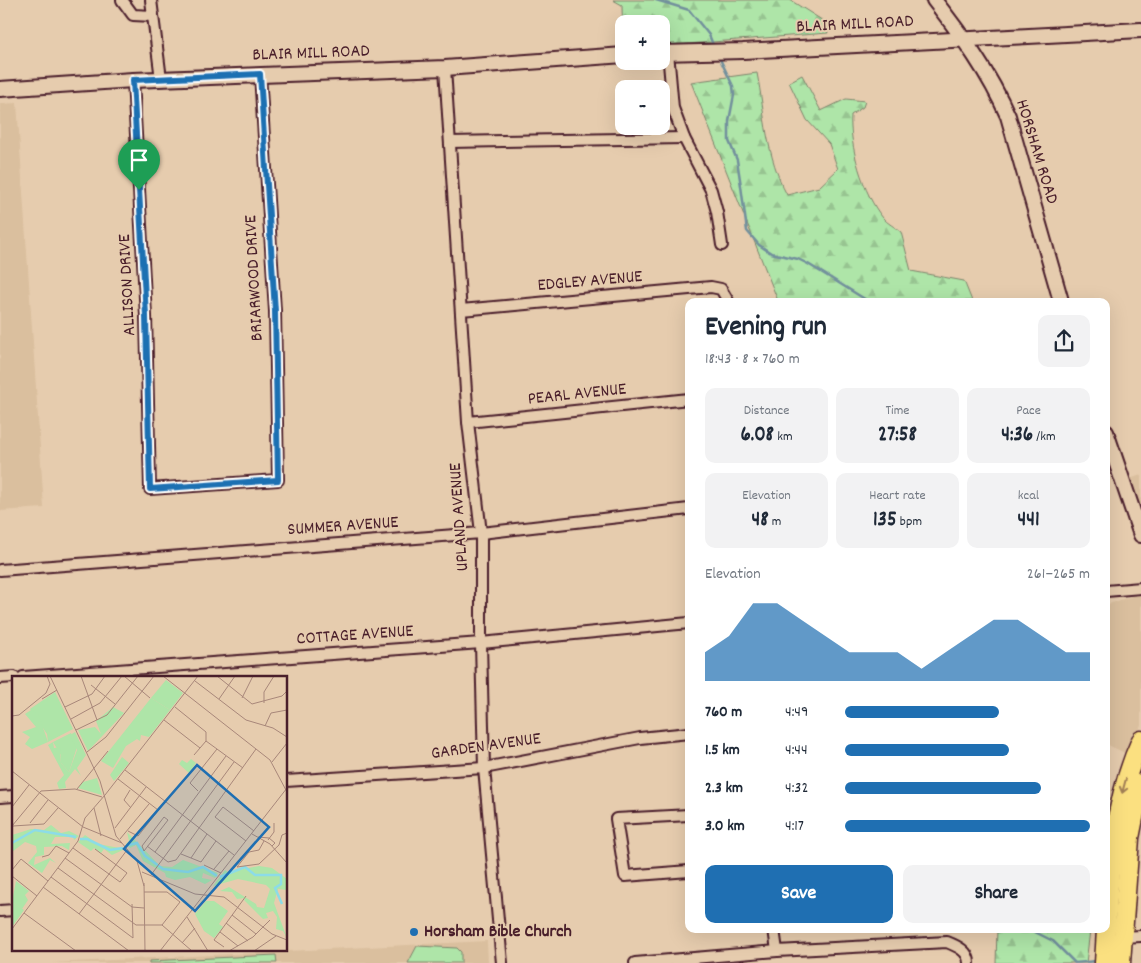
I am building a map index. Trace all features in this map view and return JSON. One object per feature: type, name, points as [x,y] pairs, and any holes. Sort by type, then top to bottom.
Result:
[{"type":"highway","points":[[1120,963],[1114,937],[1116,818],[1128,771],[1141,740]]},
{"type":"highway","points":[[1104,963],[1114,937],[1141,783]]},
{"type":"main road","name":"HORSHAM ROAD","points":[[934,0],[964,38],[995,88],[1008,116],[1060,298]]},
{"type":"main road","name":"BLAIR MILL ROAD","points":[[670,52],[743,51],[1141,30]]},
{"type":"main road","name":"BLAIR MILL ROAD","points":[[0,89],[260,74],[445,68],[615,56]]},
{"type":"main road","points":[[1110,444],[1141,535]]},
{"type":"street","points":[[122,0],[133,15],[153,16]]},
{"type":"street","points":[[151,0],[161,79]]},
{"type":"street","name":"UPLAND AVENUE","points":[[445,68],[468,422],[481,533],[484,768],[502,963]]},
{"type":"street","points":[[667,70],[673,108],[684,138],[711,190],[722,245]]},
{"type":"street","name":"BRIARWOOD DRIVE","points":[[150,489],[278,480],[275,311],[260,74]]},
{"type":"street","name":"ALLISON DRIVE","points":[[133,80],[146,316],[150,489]]},
{"type":"street","points":[[450,142],[684,138]]},
{"type":"street","name":"EDGLEY AVENUE","points":[[461,310],[711,287],[721,290],[726,298]]},
{"type":"street","name":"PEARL AVENUE","points":[[468,422],[685,400]]},
{"type":"street","name":"SUMMER AVENUE","points":[[0,570],[481,533],[685,509]]},
{"type":"street","points":[[1110,591],[1141,588]]},
{"type":"street","name":"COTTAGE AVENUE","points":[[36,676],[481,643],[685,624]]},
{"type":"street","name":"GARDEN AVENUE","points":[[288,781],[484,768],[640,738],[685,733]]},
{"type":"street","points":[[685,815],[616,818],[624,876],[685,871]]},
{"type":"street","points":[[775,933],[777,951]]},
{"type":"street","points":[[1114,937],[1141,936]]},
{"type":"street","points":[[635,963],[777,951],[947,942],[960,947],[969,958],[969,963]]},
{"type":"shaded area","points":[[17,103],[44,508],[0,511],[0,104]]},
{"type":"shaded area","points":[[1141,475],[1141,519],[1127,480]]},
{"type":"shaded area","points":[[1141,593],[1141,726],[1125,753],[1110,746],[1110,604]]},
{"type":"shaded area","points":[[487,941],[488,963],[52,963]]},
{"type":"green space","points":[[613,0],[790,0],[825,22],[828,33],[670,45],[670,15],[622,15],[622,5]]},
{"type":"green space","points":[[757,73],[770,150],[787,195],[819,187],[838,169],[829,144],[807,120],[789,82],[802,75],[821,111],[846,99],[865,101],[863,107],[851,115],[851,127],[855,154],[869,196],[883,218],[901,232],[911,271],[964,281],[971,298],[777,298],[691,82]]},
{"type":"green space","points":[[997,933],[1090,933],[1086,963],[996,963]]},
{"type":"green space","points":[[417,946],[457,948],[461,952],[461,963],[408,963]]},
{"type":"green space","points":[[276,955],[277,963],[149,963],[149,961]]},
{"type":"waterway","points":[[656,0],[689,10],[709,35],[714,47]]},
{"type":"waterway","points":[[719,57],[733,86],[734,95],[729,121],[729,141],[737,160],[747,231],[759,245],[771,253],[798,259],[863,298]]},
{"type":"waterway","points":[[1037,933],[1053,941],[1075,963],[1097,961]]},
{"type":"place","name":"Horsham Bible Church","points":[[414,932]]},
{"type":"route","points":[[260,74],[275,311],[278,480],[150,489],[146,316],[139,190],[133,80],[260,74]]}]
